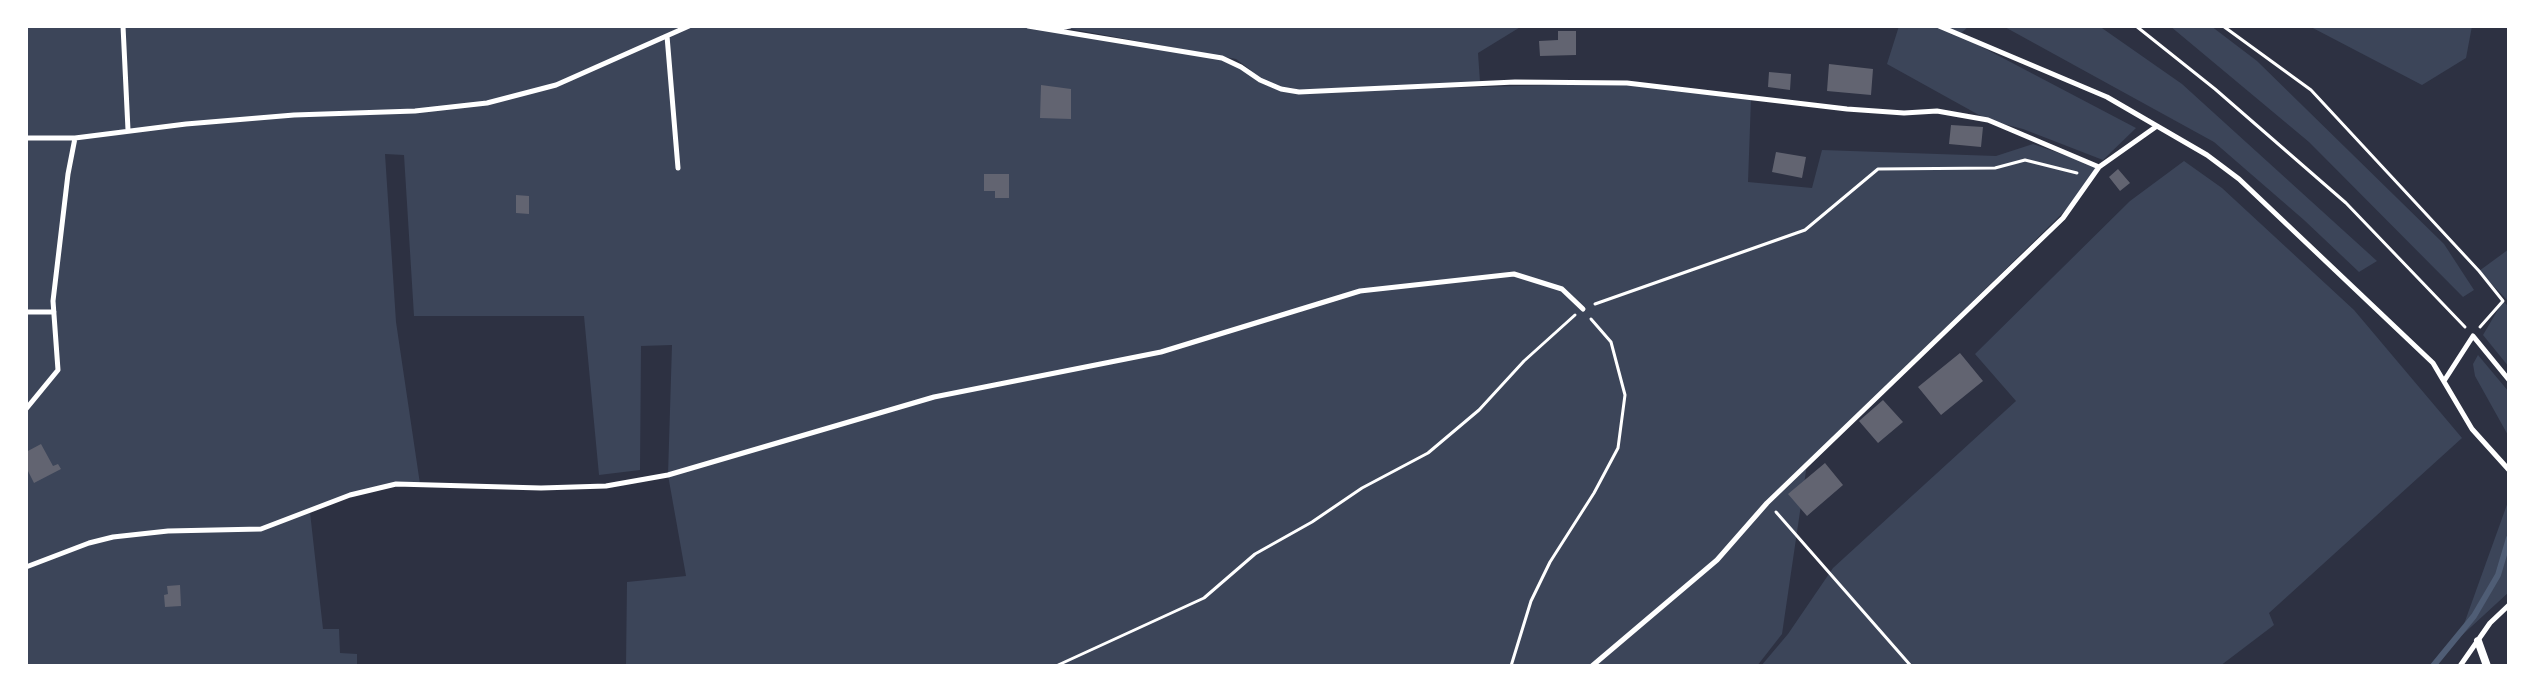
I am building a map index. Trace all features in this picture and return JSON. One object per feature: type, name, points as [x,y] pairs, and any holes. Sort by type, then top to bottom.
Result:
[{"type":"street","points":[[2478,641],[2487,666]]},
{"type":"lane","points":[[123,26],[128,130]]},
{"type":"lane","points":[[26,138],[75,138],[128,130],[294,115],[415,111],[487,103],[556,85],[689,26]]},
{"type":"lane","points":[[1028,26],[1222,58],[1271,85],[1299,92],[1515,82],[1627,83],[1847,109],[1904,113],[1937,111],[1988,120],[2099,167]]},
{"type":"lane","points":[[1054,29],[1070,26]]},
{"type":"lane","points":[[1939,26],[2107,97],[2207,155],[2239,179],[2433,363],[2472,429],[2509,470]]},
{"type":"lane","points":[[667,36],[678,168]]},
{"type":"lane","points":[[1592,666],[1717,560],[1767,503],[2063,218],[2099,167],[2157,126]]},
{"type":"lane","points":[[26,409],[58,370],[54,312],[68,174],[75,138]]},
{"type":"lane","points":[[26,567],[113,537],[168,531],[261,529],[350,495],[396,484],[541,488],[606,486],[668,475],[934,397],[1161,352],[1360,291],[1514,274],[1562,289],[1583,309]]},
{"type":"lane","points":[[26,312],[54,312]]},
{"type":"lane","points":[[2443,382],[2473,336],[2509,380]]},
{"type":"lane","points":[[2460,666],[2490,623],[2509,605]]},
{"type":"path","points":[[2136,26],[2215,89],[2346,203],[2473,336],[2503,301]]},
{"type":"path","points":[[2223,26],[2311,90],[2509,307]]},
{"type":"path","points":[[1056,666],[1204,598],[1255,554],[1312,522],[1362,488],[1428,453],[1479,410],[1535,350],[1583,309],[1805,230],[1878,169],[1995,168],[2025,160],[2093,177]]},
{"type":"path","points":[[1511,666],[1531,601],[1550,562],[1594,493],[1618,448],[1625,395],[1611,342],[1583,309]]},
{"type":"path","points":[[1767,503],[1911,666]]},
{"type":"shaded area","points":[[26,26],[1032,26],[1222,58],[1252,71],[1236,59],[1055,26],[1522,26],[1478,53],[1480,82],[1299,90],[1287,87],[1299,92],[1627,83],[1751,99],[1748,182],[1812,188],[1822,150],[1996,156],[2033,144],[2099,167],[2081,195],[1807,464],[1782,634],[1757,666],[626,666],[627,582],[686,576],[668,475],[672,345],[641,346],[640,470],[599,475],[584,316],[414,316],[404,155],[385,154],[396,322],[420,484],[373,488],[310,512],[323,629],[339,629],[340,653],[357,654],[357,666],[26,666]]},
{"type":"shaded area","points":[[1899,26],[1969,26],[1959,35],[2136,128],[2103,160],[2023,129],[1988,120],[1887,64]]},
{"type":"shaded area","points":[[2003,26],[2099,26],[2182,84],[2377,261],[2359,272],[2214,142]]},
{"type":"shaded area","points":[[2170,26],[2211,26],[2257,61],[2444,244],[2474,290],[2463,297],[2309,142]]},
{"type":"shaded area","points":[[2309,26],[2472,26],[2466,58],[2422,85]]},
{"type":"shaded area","points":[[2184,161],[2222,188],[2354,310],[2462,438],[2269,613],[2274,625],[2220,666],[1761,666],[1788,634],[1833,568],[2016,401],[1975,354],[2130,201]]},
{"type":"shaded area","points":[[2509,249],[2509,302],[2479,271]]},
{"type":"shaded area","points":[[2503,301],[2509,307],[2509,367],[2483,335]]},
{"type":"shaded area","points":[[2478,355],[2509,392],[2509,437],[2475,376],[2473,364]]},
{"type":"shaded area","points":[[2509,499],[2509,592],[2459,638]]},
{"type":"building","points":[[1558,31],[1576,31],[1576,55],[1540,56],[1539,41],[1558,40]]},
{"type":"building","points":[[1829,64],[1873,69],[1871,95],[1827,91]]},
{"type":"building","points":[[1769,72],[1791,74],[1790,90],[1768,87]]},
{"type":"building","points":[[1041,85],[1071,89],[1071,119],[1040,118]]},
{"type":"building","points":[[1951,125],[1983,127],[1981,147],[1949,144]]},
{"type":"building","points":[[1776,152],[1806,157],[1802,178],[1772,172]]},
{"type":"building","points":[[2118,169],[2130,183],[2120,191],[2109,177]]},
{"type":"building","points":[[984,174],[1009,174],[1009,198],[995,198],[995,191],[984,191]]},
{"type":"building","points":[[516,195],[529,196],[529,214],[516,213]]},
{"type":"building","points":[[1960,353],[1983,381],[1941,415],[1918,387]]},
{"type":"building","points":[[1883,400],[1903,422],[1878,443],[1859,421]]},
{"type":"building","points":[[41,444],[53,466],[58,464],[61,469],[34,483],[26,467],[26,452]]},
{"type":"building","points":[[1825,463],[1843,485],[1807,516],[1788,494]]},
{"type":"building","points":[[180,585],[181,606],[165,607],[167,586]]},
{"type":"waterway","points":[[2433,666],[2474,616],[2498,575],[2509,538]]}]
